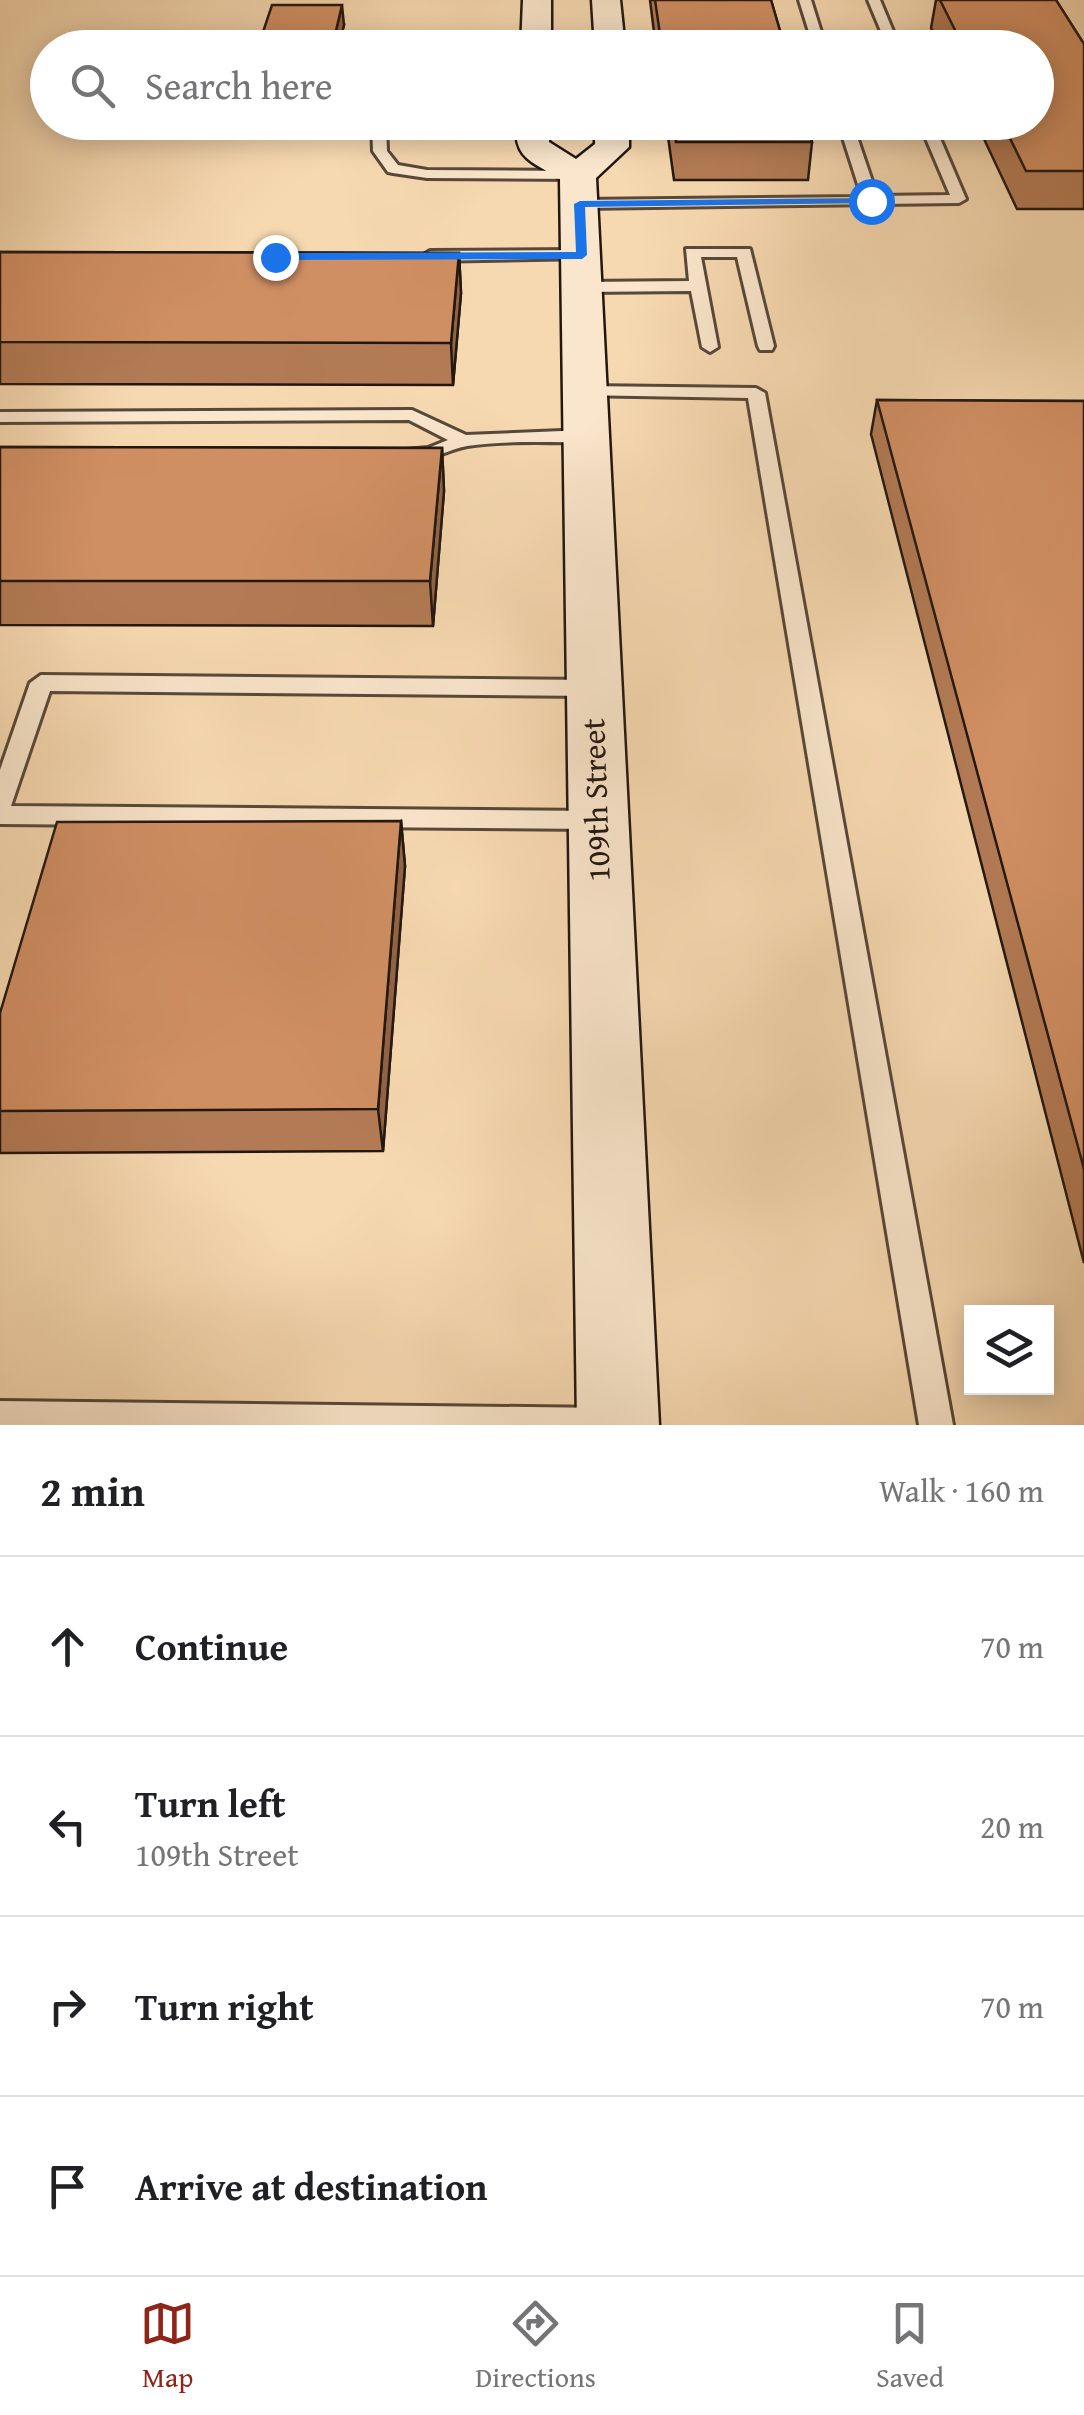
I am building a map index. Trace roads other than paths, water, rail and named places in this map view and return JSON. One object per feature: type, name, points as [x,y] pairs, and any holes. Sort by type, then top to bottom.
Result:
[{"type":"street","points":[[536,30],[537,0]]},
{"type":"street","points":[[606,0],[608,30]]},
{"type":"street","points":[[532,140],[532,146],[581,230]]},
{"type":"street","points":[[581,230],[612,140]]},
{"type":"street","name":"109th Street","points":[[581,230],[592,688],[618,1425]]},
{"type":"lane","points":[[805,0],[814,30]]},
{"type":"lane","points":[[874,0],[886,30]]},
{"type":"lane","points":[[380,140],[380,152],[393,169],[427,174],[581,230],[698,286]]},
{"type":"lane","points":[[851,140],[871,201]]},
{"type":"lane","points":[[409,256],[581,230],[871,201],[959,199],[934,140]]},
{"type":"lane","points":[[710,347],[692,252],[744,252],[766,346]]},
{"type":"lane","points":[[391,454],[430,454],[463,441],[586,414],[756,393],[936,1425]]},
{"type":"lane","points":[[0,417],[412,415],[463,441]]},
{"type":"lane","points":[[0,804],[42,683],[592,688]]},
{"type":"lane","points":[[0,814],[597,820]]},
{"type":"lane","points":[[0,1418],[618,1425]]}]
